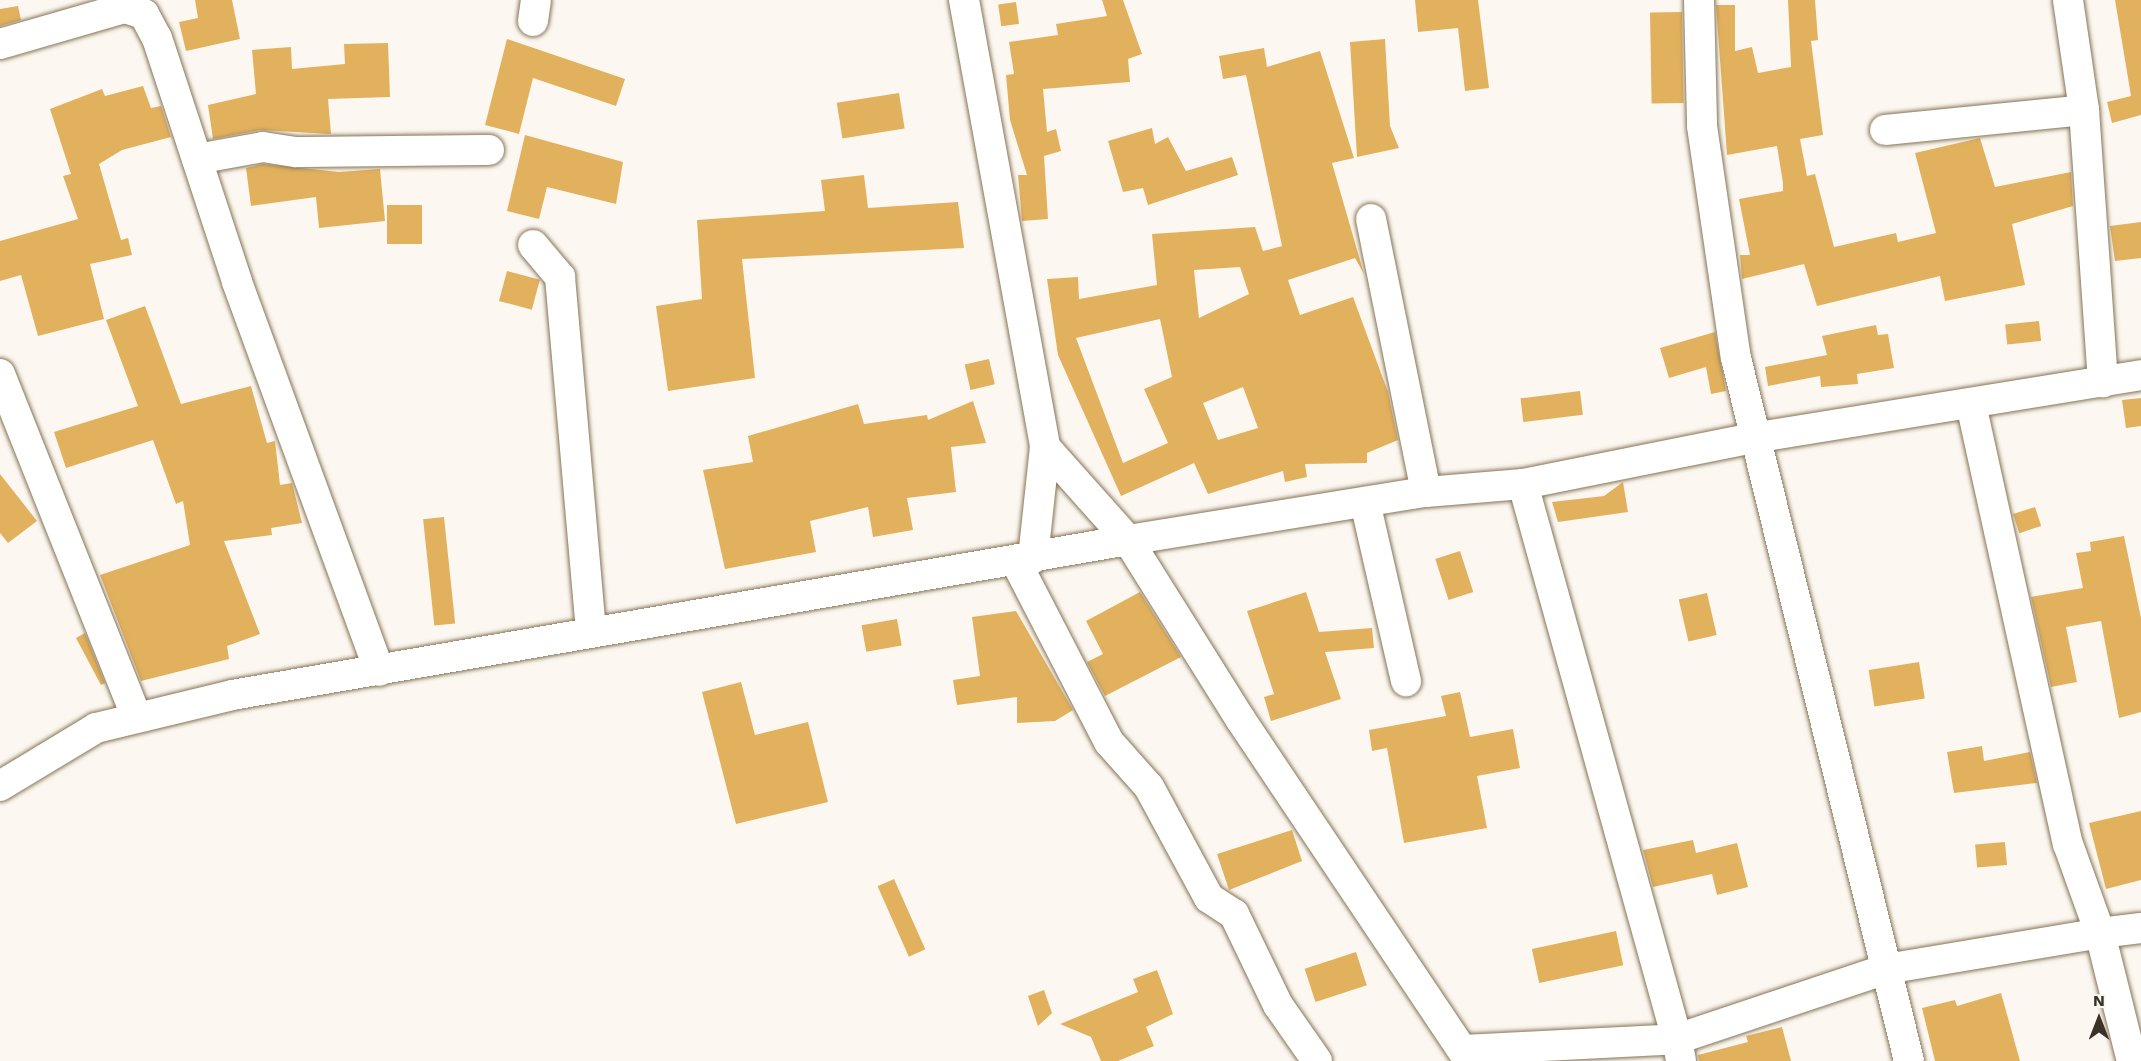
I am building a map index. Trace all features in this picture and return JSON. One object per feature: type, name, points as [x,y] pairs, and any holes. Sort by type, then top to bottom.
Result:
[{"type":"street","points":[[964,0],[1045,447],[1024,559],[1109,742],[1149,787],[1209,898],[1234,914],[1278,1005],[1317,1061]]},
{"type":"street","points":[[1699,0],[1702,126],[1736,358],[1909,1061]]},
{"type":"street","points":[[2068,0],[2084,110],[2103,382]]},
{"type":"street","points":[[0,44],[125,8],[144,14],[378,671]]},
{"type":"street","points":[[1885,130],[2084,110]]},
{"type":"street","points":[[197,159],[262,147],[296,152],[489,150]]},
{"type":"street","points":[[1371,219],[1404,364],[1426,492]]},
{"type":"street","points":[[533,245],[560,277],[591,631]]},
{"type":"street","points":[[0,374],[136,715]]},
{"type":"street","points":[[0,786],[58,746],[136,715],[591,631],[1426,492],[1523,484],[1754,438],[2141,375]]},
{"type":"street","points":[[1971,404],[2068,844],[2100,933],[2132,1061]]},
{"type":"street","points":[[1045,447],[1128,540],[1241,720],[1466,1056],[1679,1050],[1886,969],[2141,928]]},
{"type":"street","points":[[1523,484],[1679,1050]]},
{"type":"street","points":[[1365,502],[1406,681]]},
{"type":"building","points":[[195,0],[232,0],[240,39],[186,51],[179,22],[198,18]]},
{"type":"building","points":[[1102,0],[1123,0],[1142,54],[1128,59],[1130,82],[1043,89],[1047,132],[1056,129],[1061,151],[1044,156],[1048,219],[1022,221],[1018,175],[1027,175],[1010,120],[1006,75],[1014,74],[1009,42],[1058,35],[1056,24],[1107,16]]},
{"type":"building","points":[[1415,0],[1478,0],[1489,88],[1465,91],[1458,28],[1418,32]]},
{"type":"building","points":[[1788,0],[1815,0],[1818,40],[1811,41],[1823,135],[1800,139],[1807,176],[1815,174],[1834,247],[1896,233],[1898,242],[1936,233],[1915,153],[1980,138],[1995,187],[2071,172],[2073,206],[2012,224],[2025,285],[1945,301],[1940,276],[1817,306],[1804,264],[1742,279],[1740,255],[1750,255],[1739,199],[1783,191],[1783,183],[1777,146],[1727,155],[1716,5],[1735,5],[1735,51],[1752,47],[1758,73],[1791,67]]},
{"type":"building","points":[[2115,0],[2141,0],[2141,115],[2112,123],[2107,102],[2131,96]]},
{"type":"building","points":[[1016,2],[1019,24],[1001,26],[998,5]]},
{"type":"building","points":[[18,6],[21,20],[0,26],[0,9]]},
{"type":"building","points":[[1682,12],[1684,103],[1652,104],[1650,13]]},
{"type":"building","points":[[507,39],[625,79],[616,106],[533,78],[519,134],[485,125]]},
{"type":"building","points":[[1385,39],[1390,126],[1399,148],[1357,157],[1350,42]]},
{"type":"building","points":[[388,43],[390,97],[328,99],[331,134],[260,130],[213,139],[208,105],[256,94],[252,50],[291,47],[292,69],[345,64],[344,44]]},
{"type":"building","points":[[1264,48],[1267,67],[1320,51],[1354,158],[1332,163],[1364,274],[1355,258],[1288,280],[1300,315],[1353,297],[1388,392],[1398,440],[1367,453],[1367,463],[1305,464],[1307,477],[1285,482],[1283,471],[1208,494],[1194,463],[1121,496],[1058,355],[1047,279],[1078,277],[1079,299],[1157,285],[1152,234],[1255,227],[1263,251],[1282,246],[1246,75],[1223,79],[1219,56]],"holes":[[[1240,267],[1249,294],[1199,318],[1194,270]],[[1160,319],[1172,377],[1144,389],[1168,443],[1123,463],[1076,338]],[[1243,387],[1258,428],[1218,440],[1203,403]]]},
{"type":"building","points":[[143,86],[151,108],[161,106],[171,137],[122,150],[99,164],[121,240],[128,238],[132,255],[90,264],[104,319],[38,336],[21,275],[0,281],[0,241],[78,219],[63,176],[71,174],[50,109],[102,89],[105,96]]},
{"type":"building","points":[[899,93],[905,129],[842,138],[837,103]]},
{"type":"building","points":[[1152,128],[1155,144],[1168,137],[1186,171],[1232,157],[1238,175],[1148,205],[1143,188],[1123,192],[1108,141]]},
{"type":"building","points":[[525,135],[623,162],[616,204],[547,187],[539,219],[507,211]]},
{"type":"building","points":[[263,164],[339,172],[380,169],[385,221],[319,228],[316,197],[251,206],[246,168]]},
{"type":"building","points":[[864,175],[868,208],[958,202],[964,248],[742,259],[755,378],[668,391],[656,306],[702,299],[697,220],[825,211],[821,180]]},
{"type":"building","points":[[387,205],[422,205],[422,244],[387,244]]},
{"type":"building","points":[[2141,222],[2141,258],[2115,261],[2110,226]]},
{"type":"building","points":[[507,271],[540,280],[532,310],[499,301]]},
{"type":"building","points":[[145,306],[181,404],[251,386],[267,443],[275,441],[280,485],[292,483],[302,523],[271,528],[272,535],[224,541],[260,634],[227,646],[229,659],[141,681],[100,575],[190,545],[183,501],[176,504],[153,440],[66,468],[54,432],[138,406],[106,320]]},
{"type":"building","points":[[2039,321],[2041,341],[2007,344],[2005,325]]},
{"type":"building","points":[[1876,325],[1878,335],[1888,334],[1894,368],[1857,374],[1858,384],[1821,387],[1820,376],[1768,386],[1765,367],[1827,355],[1822,336]]},
{"type":"building","points":[[1715,332],[1726,391],[1711,394],[1706,367],[1669,378],[1660,348]]},
{"type":"building","points":[[989,359],[995,384],[970,390],[965,365]]},
{"type":"building","points":[[1580,391],[1583,415],[1523,422],[1520,398]]},
{"type":"building","points":[[2141,398],[2141,426],[2126,428],[2122,400]]},
{"type":"building","points":[[973,401],[986,443],[951,447],[956,492],[907,498],[913,530],[873,537],[868,507],[810,521],[816,552],[725,569],[703,470],[753,462],[748,436],[858,404],[864,424],[927,415],[928,420]]},
{"type":"building","points":[[0,474],[37,521],[8,543],[0,533]]},
{"type":"building","points":[[1623,482],[1628,512],[1558,522],[1552,502],[1604,496]]},
{"type":"building","points":[[2035,507],[2041,526],[2019,533],[2013,514]]},
{"type":"building","points":[[444,517],[455,623],[434,626],[423,519]]},
{"type":"building","points":[[2124,536],[2141,618],[2141,712],[2119,718],[2101,621],[2066,627],[2077,682],[2051,687],[2031,597],[2083,588],[2076,553],[2091,551],[2090,542]]},
{"type":"building","points":[[1460,551],[1473,592],[1449,600],[1435,559]]},
{"type":"building","points":[[1140,592],[1181,657],[1105,696],[1087,662],[1103,654],[1086,621]]},
{"type":"building","points":[[1306,592],[1319,632],[1372,628],[1374,648],[1325,652],[1341,699],[1271,721],[1264,697],[1274,694],[1247,611]]},
{"type":"building","points":[[1707,593],[1717,635],[1688,641],[1679,600]]},
{"type":"building","points":[[1016,611],[1073,710],[1055,721],[1017,723],[1017,697],[957,705],[953,680],[980,676],[972,617]]},
{"type":"building","points":[[897,619],[902,646],[866,652],[862,625]]},
{"type":"building","points":[[85,633],[105,683],[101,685],[76,638]]},
{"type":"building","points":[[1919,662],[1925,699],[1874,707],[1869,670]]},
{"type":"building","points":[[741,682],[755,735],[808,722],[828,802],[736,824],[702,692]]},
{"type":"building","points":[[1460,692],[1470,737],[1513,729],[1520,768],[1477,776],[1487,828],[1404,843],[1387,748],[1372,751],[1369,730],[1446,716],[1441,696]]},
{"type":"building","points":[[1982,746],[1984,761],[2030,752],[2037,783],[1954,793],[1947,752]]},
{"type":"building","points":[[2141,811],[2141,880],[2106,889],[2089,823]]},
{"type":"building","points":[[1292,830],[1302,861],[1229,890],[1217,854]]},
{"type":"building","points":[[1693,840],[1696,853],[1737,843],[1748,887],[1717,895],[1712,874],[1653,887],[1643,850]]},
{"type":"building","points":[[2005,842],[2007,865],[1977,868],[1975,845]]},
{"type":"building","points":[[894,879],[925,949],[909,957],[878,886]]},
{"type":"building","points":[[1616,931],[1623,965],[1539,983],[1532,949]]},
{"type":"building","points":[[1356,952],[1367,985],[1315,1002],[1305,969]]},
{"type":"building","points":[[1157,970],[1173,1014],[1146,1027],[1154,1046],[1118,1061],[1101,1061],[1091,1037],[1060,1024],[1138,992],[1133,979]]},
{"type":"building","points":[[1044,990],[1052,1013],[1038,1026],[1028,996]]},
{"type":"building","points":[[2001,993],[2020,1061],[1935,1061],[1922,1008],[1955,1000],[1957,1006]]},
{"type":"building","points":[[1782,1027],[1791,1061],[1699,1061],[1698,1055],[1748,1042],[1746,1036]]}]
